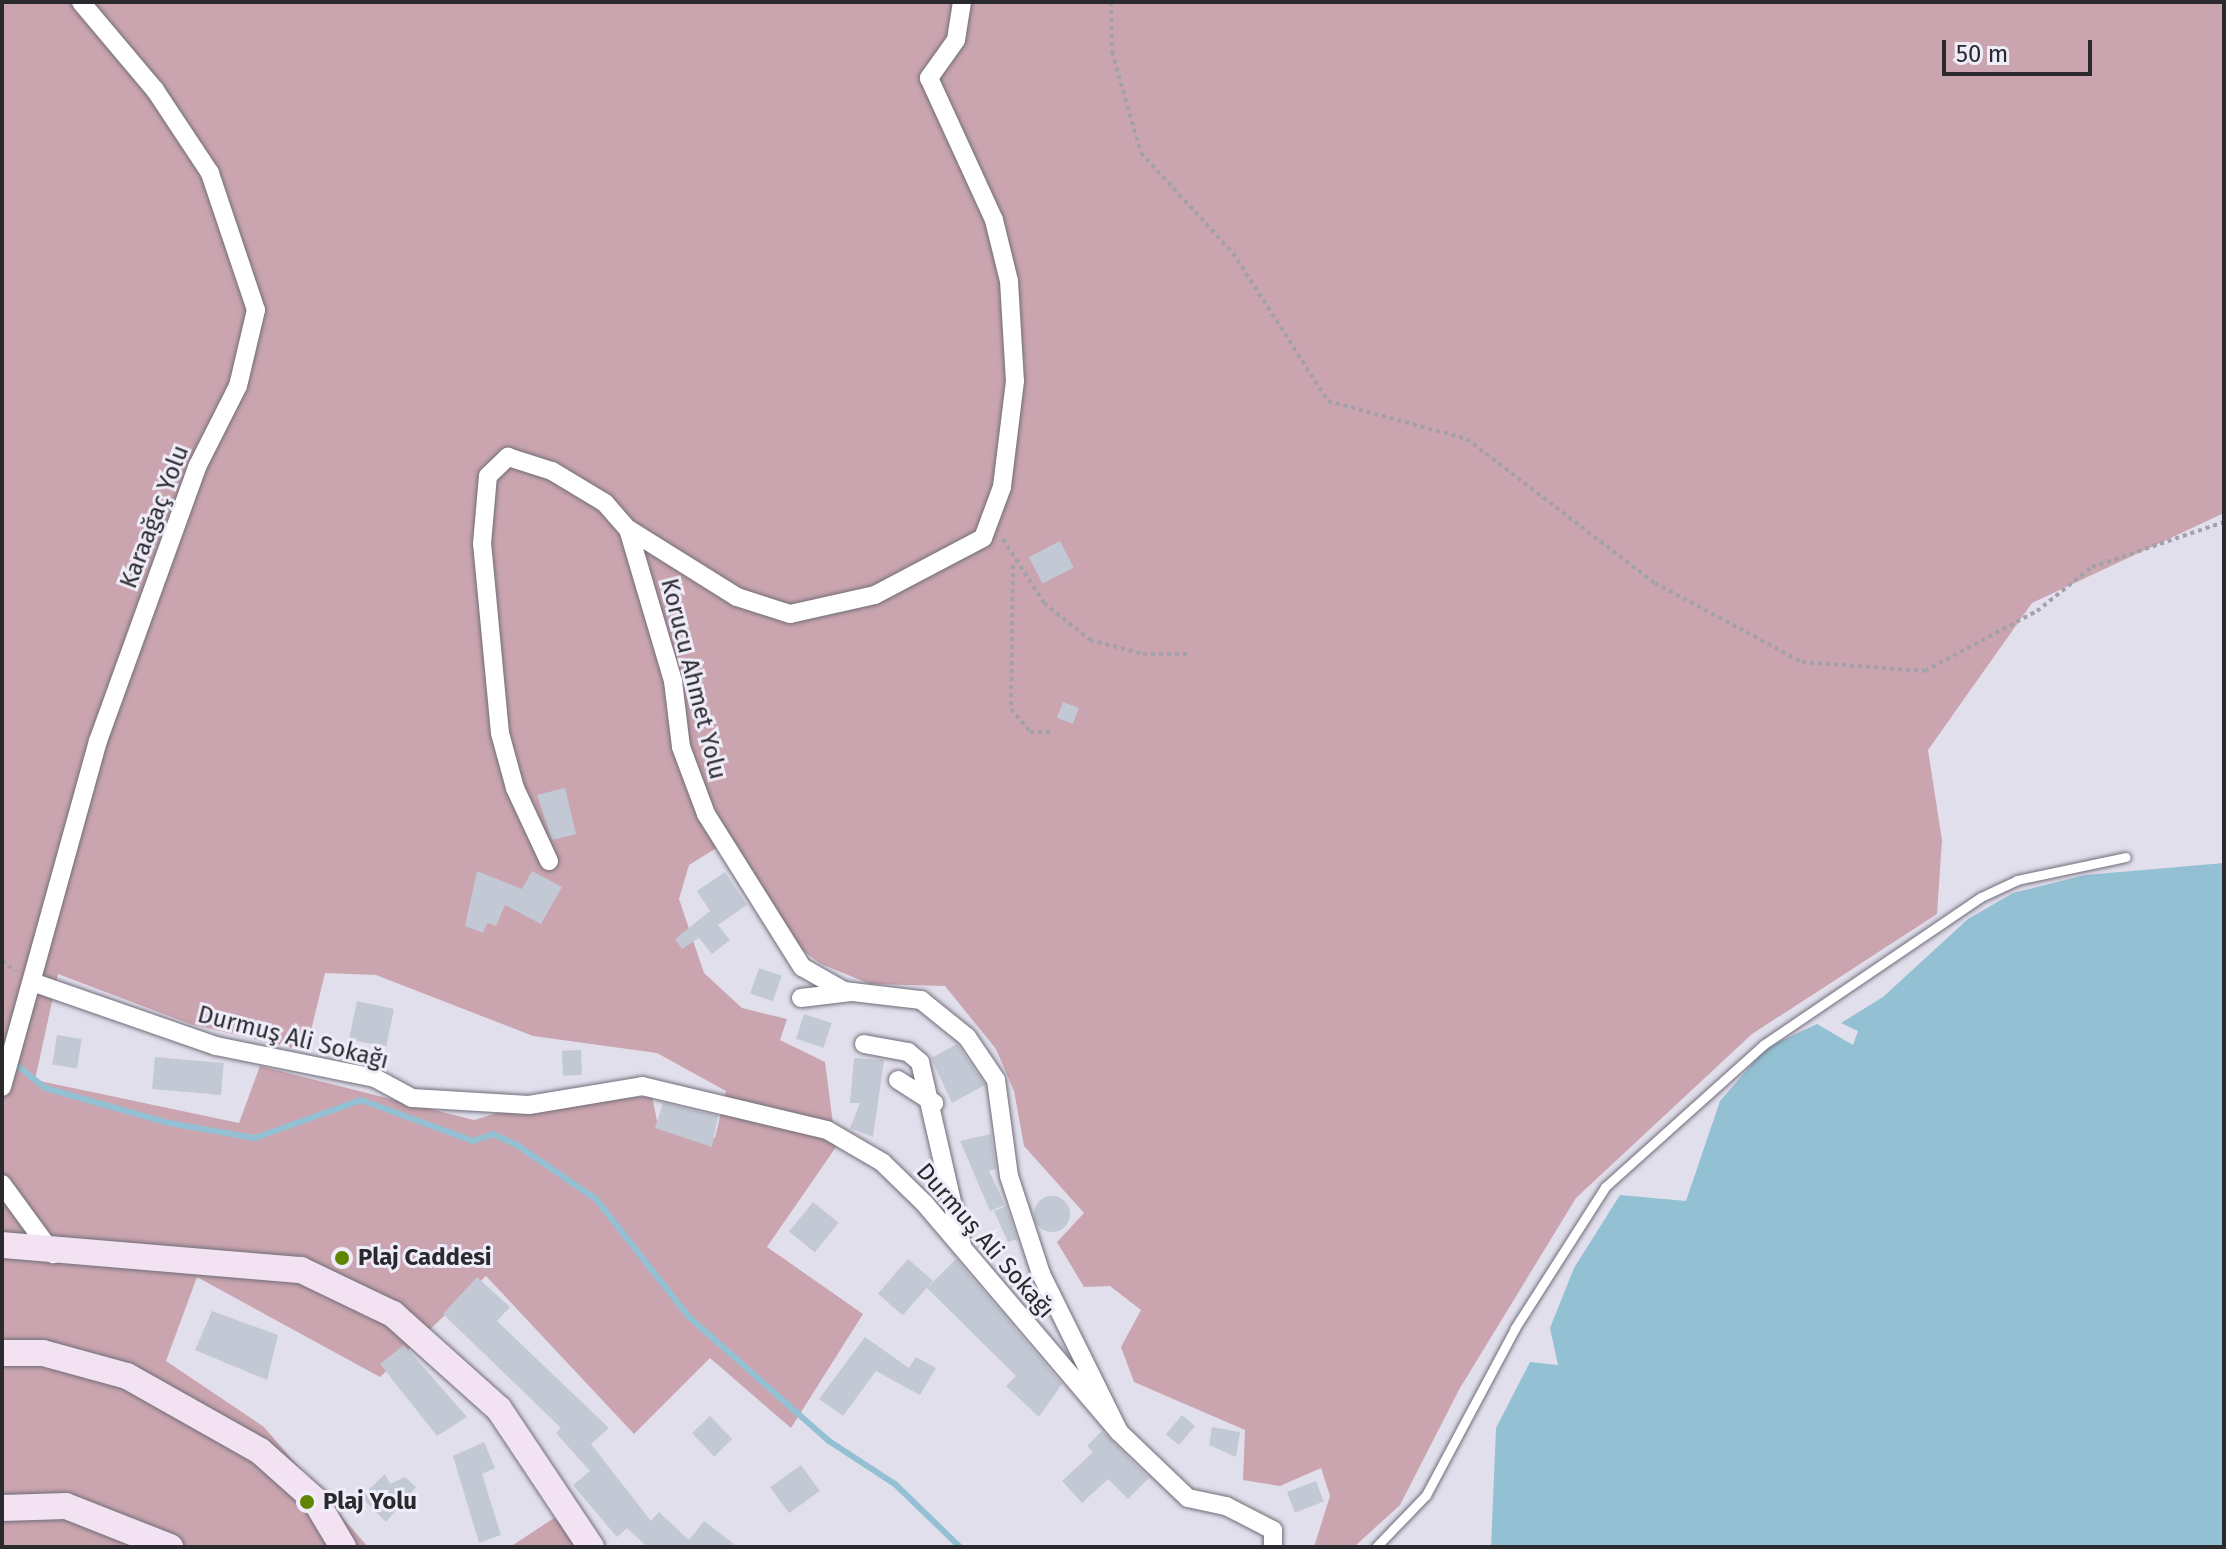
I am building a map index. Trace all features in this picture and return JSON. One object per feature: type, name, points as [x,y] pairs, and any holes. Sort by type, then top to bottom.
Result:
[{"type":"street","name":"Karaağaç Yolu","points":[[3,1084],[98,741],[197,467],[238,386],[256,310],[210,173],[155,90],[81,2]]},
{"type":"street","name":"Korucu Ahmet Yolu","points":[[628,529],[737,597],[790,614],[875,595],[983,538],[1002,487],[1015,381],[1009,281],[994,220],[929,78],[956,40],[962,2]]},
{"type":"street","points":[[549,861],[515,788],[500,733],[482,544],[488,476],[508,457],[552,471],[605,503],[628,529]]},
{"type":"street","name":"Korucu Ahmet Yolu","points":[[628,529],[673,681],[681,747],[706,814],[802,967],[851,992],[921,1000],[967,1037],[996,1080],[1009,1176],[1041,1274],[1119,1432]]},
{"type":"street","name":"Durmuş Ali Sokağı","points":[[30,990],[216,1046],[375,1078],[412,1098],[529,1105],[642,1086],[704,1095],[827,1130],[882,1162],[962,1249],[1119,1432],[1188,1498],[1226,1506],[1273,1530],[1273,1547]]},
{"type":"street","points":[[801,998],[851,992]]},
{"type":"street","points":[[864,1044],[908,1052],[920,1062],[934,1103],[962,1249]]},
{"type":"street","points":[[898,1080],[934,1103]]},
{"type":"street","points":[[2,1184],[53,1254]]},
{"type":"street","points":[[2,1245],[53,1254],[301,1270],[393,1314],[499,1409],[591,1547]]},
{"type":"street","points":[[2,1353],[43,1353],[127,1376],[260,1451],[315,1500],[343,1547]]},
{"type":"street","points":[[2,1508],[66,1506],[170,1547]]},
{"type":"lane","points":[[1376,1547],[1426,1495],[1515,1328],[1605,1187],[1763,1045],[1981,897],[2017,880],[2126,857]]},
{"type":"path","points":[[1111,2],[1112,52],[1141,153],[1233,253],[1328,401],[1467,439],[1655,583],[1802,662],[1925,671],[2037,611],[2092,567],[2224,522]]},
{"type":"path","points":[[1051,732],[1030,732],[1011,709],[1013,562],[1044,603],[1090,640],[1143,654],[1191,654]]},
{"type":"shaded area","points":[[2,2],[2224,2],[2224,513],[2032,603],[1928,750],[1942,840],[1937,914],[1752,1034],[1576,1198],[1460,1388],[1400,1505],[1354,1547],[1314,1547],[1330,1496],[1321,1468],[1280,1486],[1243,1480],[1245,1430],[1134,1382],[1121,1347],[1141,1310],[1110,1286],[1084,1287],[1057,1242],[1084,1213],[1024,1146],[1014,1091],[996,1049],[945,986],[870,984],[821,964],[790,941],[731,839],[689,865],[679,899],[704,973],[742,1008],[787,1019],[780,1040],[825,1062],[836,1147],[767,1247],[863,1314],[791,1428],[710,1358],[634,1434],[486,1276],[380,1377],[197,1277],[166,1361],[264,1427],[368,1547],[2,1547]],"holes":[[[325,973],[376,975],[533,1036],[657,1053],[726,1091],[715,1138],[658,1126],[652,1096],[520,1106],[474,1120],[260,1066],[239,1123],[35,1080],[58,974],[190,1024],[306,1051]]]},
{"type":"shaded area","points":[[554,1518],[595,1547],[510,1547]]},
{"type":"water","points":[[2224,863],[2224,1547],[1491,1547],[1496,1428],[1530,1362],[1558,1365],[1550,1328],[1574,1268],[1620,1195],[1686,1201],[1720,1101],[1766,1048],[1817,1024],[1853,1045],[1858,1031],[1841,1023],[1883,997],[1968,919],[2013,893],[2085,875]]},
{"type":"building","points":[[1060,541],[1074,568],[1042,584],[1029,557]]},
{"type":"building","points":[[1063,702],[1079,708],[1073,724],[1057,718]]},
{"type":"building","points":[[565,788],[576,834],[552,840],[537,795]]},
{"type":"building","points":[[477,871],[522,889],[532,871],[562,887],[541,924],[505,905],[496,926],[487,923],[483,933],[465,926]]},
{"type":"building","points":[[725,872],[747,905],[718,925],[730,940],[712,954],[699,938],[682,949],[675,939],[710,911],[697,891]]},
{"type":"building","points":[[759,968],[782,976],[773,1001],[750,994]]},
{"type":"building","points":[[357,1001],[394,1009],[386,1047],[349,1039]]},
{"type":"building","points":[[804,1014],[832,1023],[824,1048],[796,1039]]},
{"type":"building","points":[[57,1035],[82,1039],[77,1069],[52,1065]]},
{"type":"building","points":[[957,1044],[985,1085],[952,1103],[931,1058]]},
{"type":"building","points":[[581,1050],[582,1075],[563,1076],[562,1051]]},
{"type":"building","points":[[155,1057],[224,1063],[221,1095],[152,1089]]},
{"type":"building","points":[[854,1058],[884,1060],[873,1137],[850,1128],[860,1103],[850,1103]]},
{"type":"building","points":[[663,1103],[718,1116],[712,1147],[655,1128]]},
{"type":"building","points":[[991,1134],[996,1169],[989,1171],[1005,1205],[990,1211],[960,1141]]},
{"type":"building","points":[[1052,1196],[1065,1201],[1070,1214],[1065,1227],[1052,1232],[1039,1227],[1034,1214],[1039,1201]]},
{"type":"building","points":[[813,1202],[839,1223],[815,1252],[789,1232]]},
{"type":"building","points":[[1006,1206],[1017,1239],[1008,1242],[994,1211]]},
{"type":"building","points":[[908,1259],[933,1281],[903,1315],[878,1294]]},
{"type":"building","points":[[956,1259],[1062,1384],[1039,1417],[1006,1386],[1016,1376],[927,1288]]},
{"type":"building","points":[[477,1277],[510,1307],[497,1321],[609,1428],[591,1444],[651,1521],[659,1512],[689,1540],[704,1521],[738,1547],[647,1547],[627,1528],[617,1537],[573,1485],[590,1471],[556,1433],[561,1428],[443,1314]]},
{"type":"building","points":[[212,1311],[278,1335],[267,1380],[195,1350]]},
{"type":"building","points":[[865,1337],[909,1368],[916,1357],[936,1368],[920,1395],[876,1371],[843,1416],[819,1399]]},
{"type":"building","points":[[404,1345],[467,1417],[437,1436],[380,1364]]},
{"type":"building","points":[[1182,1415],[1195,1426],[1179,1445],[1166,1434]]},
{"type":"building","points":[[710,1416],[732,1439],[714,1456],[692,1433]]},
{"type":"building","points":[[1212,1427],[1240,1432],[1236,1457],[1209,1445]]},
{"type":"building","points":[[1102,1431],[1149,1478],[1128,1499],[1108,1479],[1082,1503],[1062,1481],[1093,1452],[1087,1446]]},
{"type":"building","points":[[484,1442],[495,1468],[482,1474],[501,1535],[479,1543],[453,1456]]},
{"type":"building","points":[[801,1465],[820,1491],[789,1513],[770,1487]]},
{"type":"building","points":[[385,1474],[390,1484],[405,1477],[416,1487],[386,1522],[361,1497]]},
{"type":"building","points":[[1316,1481],[1324,1502],[1295,1513],[1287,1492]]},
{"type":"waterway","points":[[2,1053],[45,1088],[169,1123],[255,1138],[361,1100],[473,1141],[493,1134],[517,1145],[596,1199],[688,1316],[829,1441],[895,1484],[960,1547]]},
{"type":"place","name":"Plaj Caddesi","points":[[342,1258]]},
{"type":"place","name":"Plaj Yolu","points":[[307,1502]]}]
